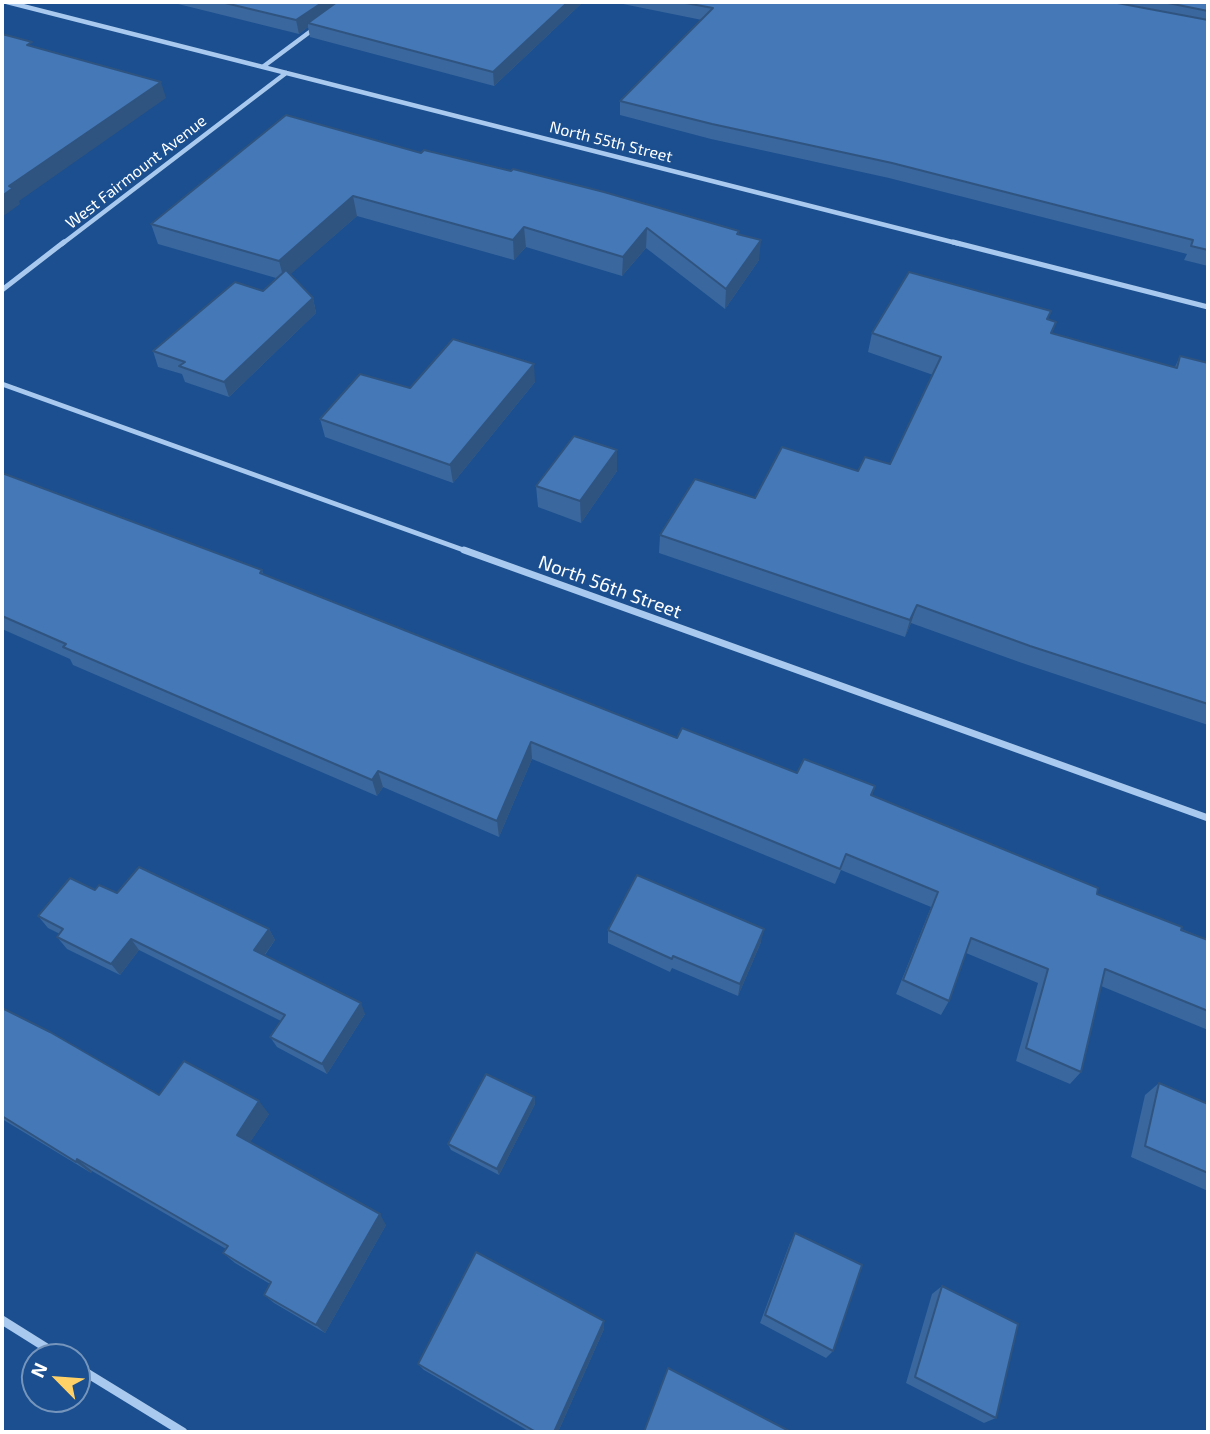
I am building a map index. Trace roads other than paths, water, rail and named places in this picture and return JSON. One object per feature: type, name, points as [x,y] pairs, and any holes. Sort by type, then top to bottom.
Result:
[{"type":"street","name":"North 55th Street","points":[[7,2],[1208,307]]},
{"type":"street","points":[[264,66],[319,25]]},
{"type":"street","name":"West Fairmount Avenue","points":[[2,290],[286,72]]},
{"type":"street","name":"North 56th Street","points":[[2,384],[1208,818]]},
{"type":"street","points":[[2,1320],[39,1343]]},
{"type":"street","points":[[91,1376],[183,1432]]}]
